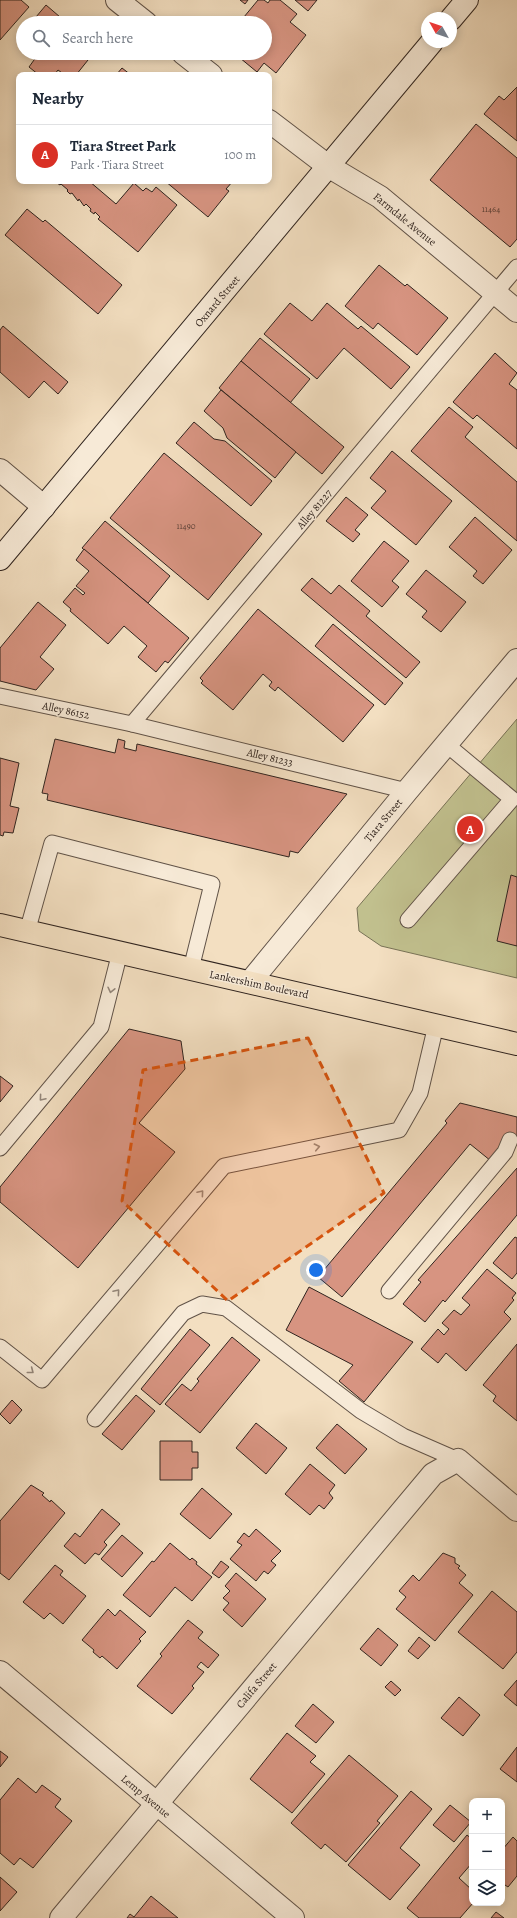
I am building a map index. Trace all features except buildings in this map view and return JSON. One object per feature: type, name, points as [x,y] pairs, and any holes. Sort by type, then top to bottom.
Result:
[{"type":"main road","name":"Lankershim Boulevard","points":[[0,926],[120,952],[517,1044]]},
{"type":"street","points":[[117,0],[137,16]]},
{"type":"street","points":[[457,12],[467,0]]},
{"type":"street","name":"Oxnard Street","points":[[0,559],[427,48]]},
{"type":"street","points":[[192,60],[207,72]]},
{"type":"street","name":"Farmdale Avenue","points":[[272,123],[328,166],[380,197],[517,311]]},
{"type":"street","points":[[0,470],[44,507]]},
{"type":"street","name":"Tiara Street","points":[[250,982],[517,660]]},
{"type":"street","points":[[458,1460],[517,1510]]},
{"type":"street","name":"Califa Street","points":[[61,1918],[433,1474],[458,1460]]},
{"type":"street","name":"Lemp Avenue","points":[[0,1672],[293,1918]]},
{"type":"lane","name":"Alley 81227","points":[[132,724],[517,267]]},
{"type":"lane","name":"Alley 86152","points":[[0,696],[132,724]]},
{"type":"lane","name":"Alley 81233","points":[[132,724],[407,791]]},
{"type":"lane","points":[[408,920],[512,799],[446,744]]},
{"type":"lane","points":[[27,932],[52,843],[212,884],[191,969]]},
{"type":"lane","points":[[0,1148],[101,1027],[120,952]]},
{"type":"lane","points":[[0,1347],[42,1380],[224,1166],[399,1130],[420,1093],[436,1025]]},
{"type":"lane","points":[[389,1291],[505,1152],[510,1140]]},
{"type":"lane","points":[[95,1419],[184,1312],[202,1304],[226,1308],[361,1411],[403,1436],[458,1460]]},
{"type":"highlighted area","points":[[308,1038],[384,1193],[228,1301],[122,1201],[143,1070]]},
{"type":"shaded area","points":[[517,719],[517,978],[381,946],[359,931],[357,908]]},
{"type":"place","name":"Tiara Street Park","points":[[470,829]]}]
